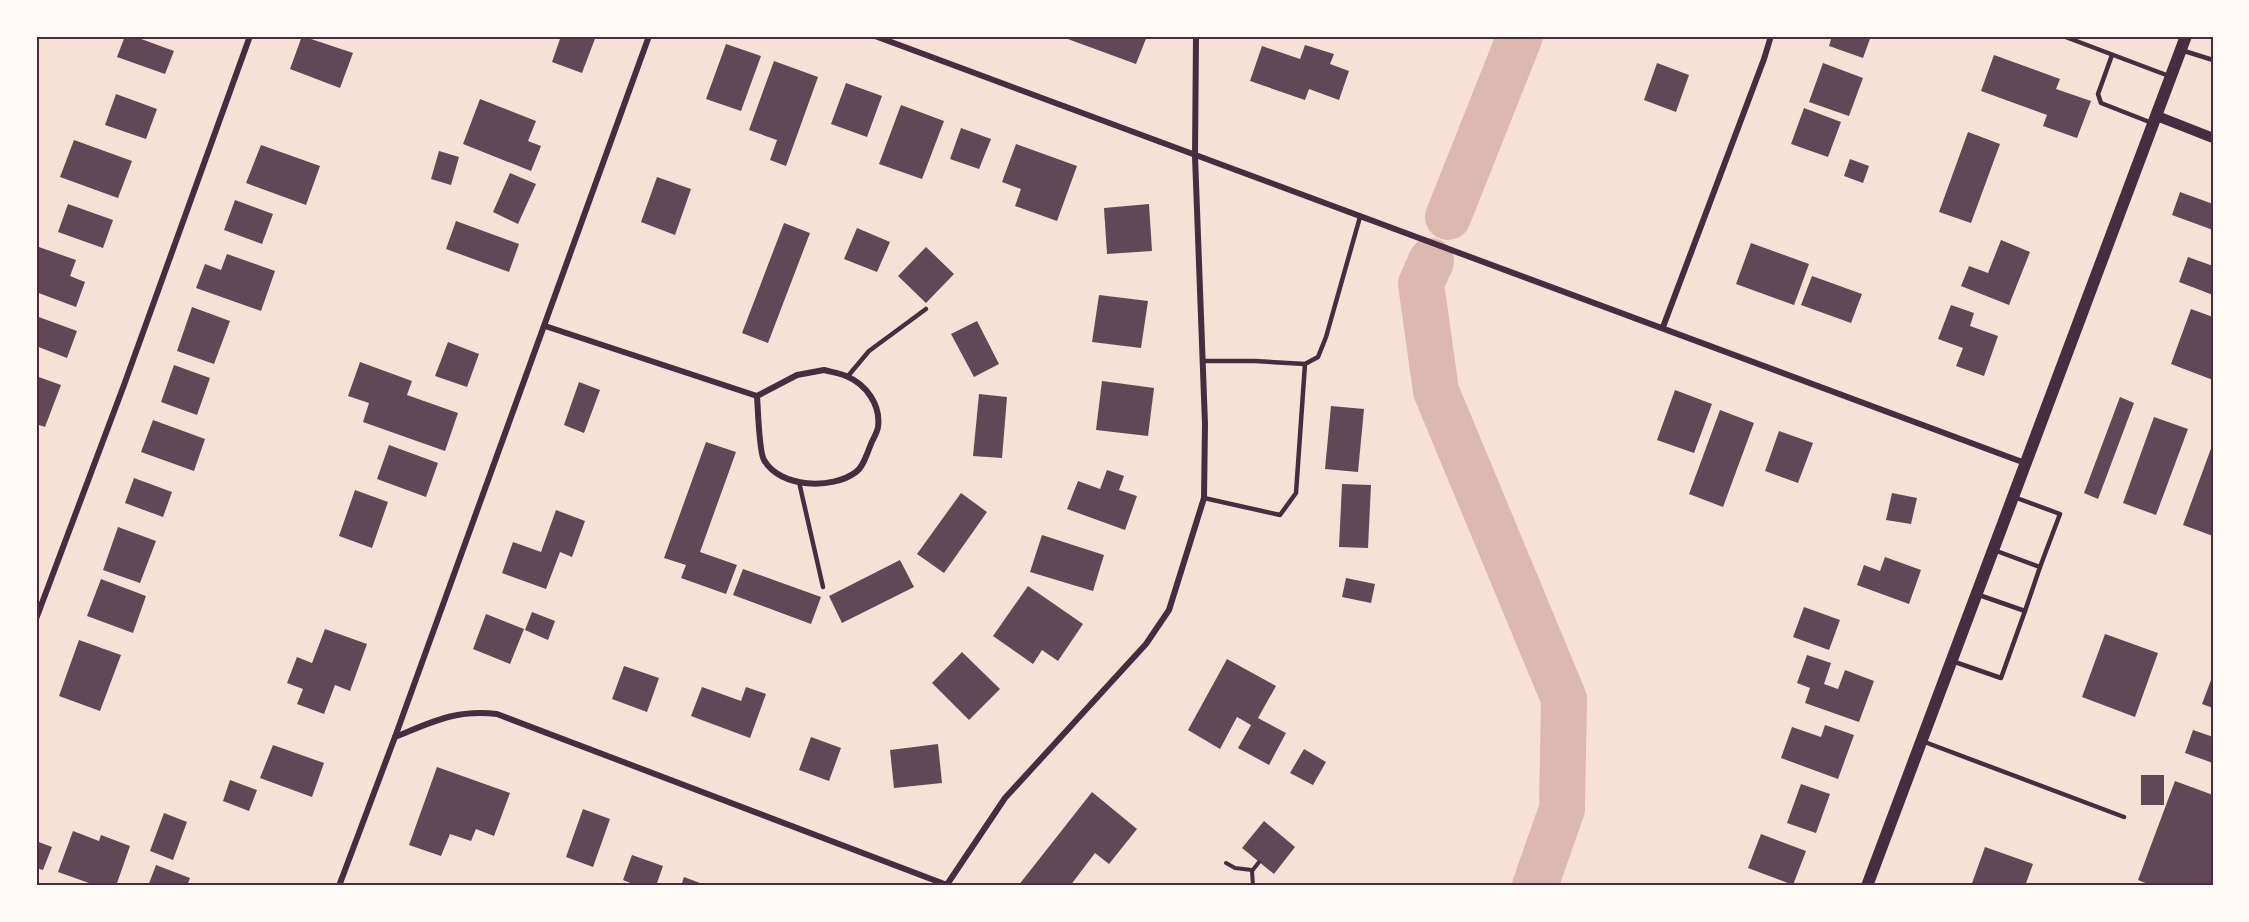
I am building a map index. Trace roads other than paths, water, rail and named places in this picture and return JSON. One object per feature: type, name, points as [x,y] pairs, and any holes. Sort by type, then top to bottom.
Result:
[{"type":"main road","points":[[1867,886],[2186,36]]},
{"type":"street","points":[[36,619],[250,36]]},
{"type":"street","points":[[339,886],[649,36]]},
{"type":"street","points":[[874,36],[2025,463]]},
{"type":"street","points":[[395,737],[441,718],[474,712],[496,714],[946,886],[1005,798],[1146,644],[1169,610],[1204,498],[1205,424],[1195,156],[1196,36]]},
{"type":"street","points":[[1663,327],[1771,36]]},
{"type":"street","points":[[2156,120],[2213,138]]},
{"type":"street","points":[[545,326],[757,396],[797,375],[824,370],[848,376],[872,396],[877,409],[878,427],[865,460],[857,472],[834,482],[808,485],[787,479],[770,468],[762,459],[757,396]]},
{"type":"lane","points":[[2063,36],[2171,77]]},
{"type":"lane","points":[[2181,50],[2213,60]]},
{"type":"lane","points":[[2112,55],[2098,93],[2102,103],[2156,120]]},
{"type":"lane","points":[[1203,362],[1255,361],[1305,364],[1318,357],[1326,337],[1360,217]]},
{"type":"lane","points":[[848,376],[869,351],[926,309]]},
{"type":"lane","points":[[1204,498],[1280,515],[1296,493],[1305,364]]},
{"type":"lane","points":[[799,482],[824,587]]},
{"type":"lane","points":[[1952,661],[2001,678],[2060,514],[2013,496]]},
{"type":"lane","points":[[1993,550],[2040,567]]},
{"type":"lane","points":[[1976,594],[2025,611]]},
{"type":"lane","points":[[1922,741],[2124,816]]},
{"type":"waterway","points":[[1448,217],[1520,36]]},
{"type":"waterway","points":[[1431,261],[1421,284],[1436,391],[1564,699],[1562,809],[1535,886]]}]
